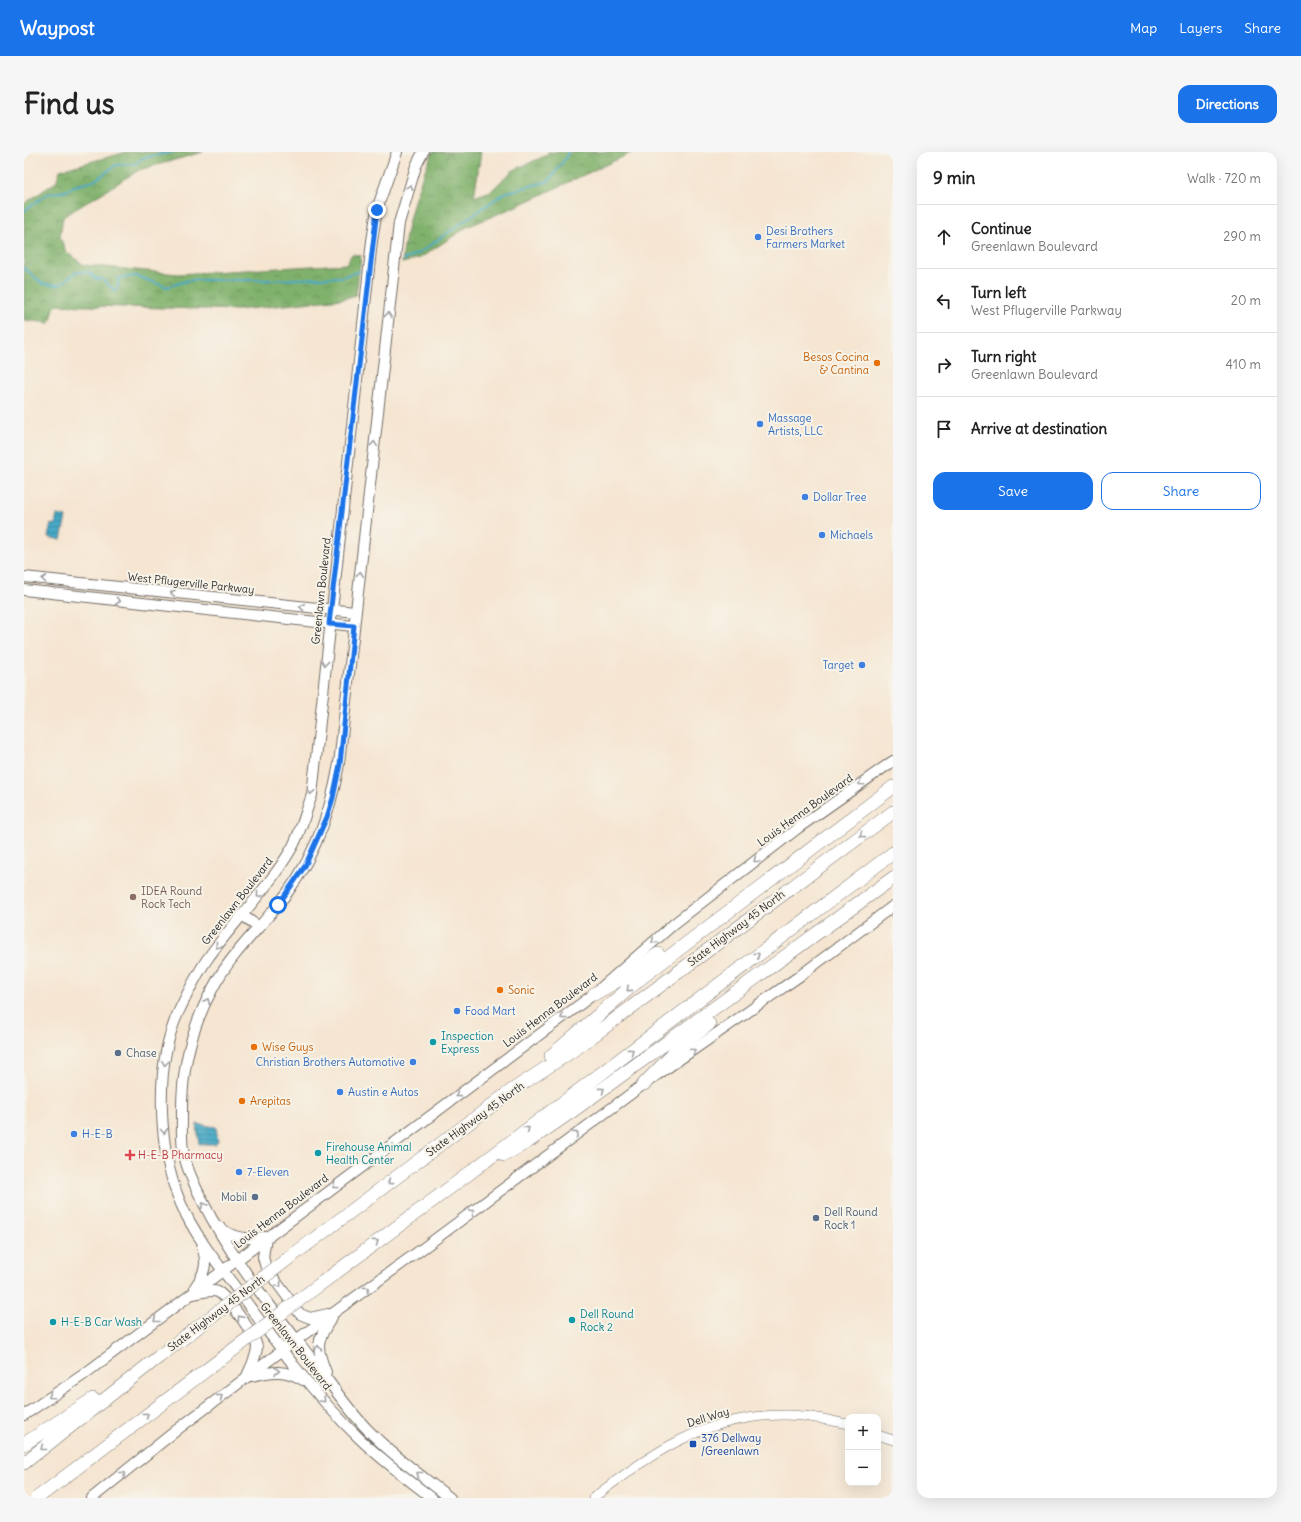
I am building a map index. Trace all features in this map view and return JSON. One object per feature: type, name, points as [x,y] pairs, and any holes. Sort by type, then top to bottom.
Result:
[{"type":"highway","points":[[594,994],[633,972],[780,868],[867,802],[893,786]]},
{"type":"highway","points":[[511,1091],[641,978],[893,786]]},
{"type":"highway","name":"State Highway 45 North","points":[[24,1463],[162,1355],[511,1091],[578,1046],[893,812]]},
{"type":"highway","points":[[36,1498],[893,853]]},
{"type":"highway","points":[[463,1178],[529,1141],[717,1008],[893,878]]},
{"type":"highway","points":[[644,1084],[682,1045],[797,954],[893,886]]},
{"type":"highway","points":[[24,1444],[162,1355]]},
{"type":"highway","points":[[48,1498],[122,1433]]},
{"type":"main road","name":"Greenlawn Boulevard","points":[[397,152],[377,210],[372,241],[330,610],[312,795],[294,844],[275,874],[208,958],[195,979],[177,1016],[165,1057],[162,1092],[166,1162],[181,1203],[195,1232],[306,1382],[360,1439],[383,1460],[432,1498]]},
{"type":"main road","name":"Greenlawn Boulevard","points":[[423,152],[416,166],[398,223],[355,612],[340,764],[333,798],[327,817],[305,866],[278,905],[240,948],[214,985],[195,1024],[184,1067],[181,1095],[184,1156],[196,1188],[212,1221],[237,1259],[296,1340],[357,1418],[384,1445],[450,1498]]},
{"type":"main road","name":"West Pflugerville Parkway","points":[[24,576],[355,612]]},
{"type":"main road","points":[[91,598],[93,584]]},
{"type":"main road","points":[[24,590],[354,626]]},
{"type":"main road","name":"Louis Henna Boulevard","points":[[24,1415],[83,1375],[266,1237],[594,994],[675,923],[798,828],[893,761]]},
{"type":"main road","points":[[92,1498],[178,1429],[296,1340],[644,1084],[801,975],[893,906]]},
{"type":"main road","points":[[242,915],[259,927]]},
{"type":"main road","points":[[212,1221],[228,1234],[240,1238],[252,1239],[266,1237],[263,1257],[266,1268],[300,1314],[310,1318],[336,1312]]},
{"type":"main road","points":[[187,1296],[201,1279],[206,1269],[206,1257],[195,1232]]},
{"type":"main road","points":[[187,1296],[204,1292],[217,1292],[227,1300],[254,1338],[257,1348],[246,1378]]},
{"type":"main road","points":[[331,1385],[319,1356],[318,1343],[320,1335],[336,1312]]},
{"type":"main road","points":[[246,1378],[269,1371],[280,1371],[298,1376],[306,1382]]},
{"type":"main road","points":[[360,1439],[375,1447],[384,1445]]},
{"type":"street","name":"Dell Way","points":[[593,1498],[655,1452],[689,1434],[716,1425],[758,1416],[782,1415],[806,1416],[845,1423]]},
{"type":"street","points":[[881,1436],[893,1440]]},
{"type":"green space","points":[[127,152],[203,152],[139,170],[63,217],[60,237],[66,252],[84,265],[178,274],[346,264],[352,254],[361,256],[356,295],[341,299],[238,310],[55,305],[50,323],[24,320],[24,204],[56,182],[60,170]]},
{"type":"green space","points":[[433,152],[481,152],[474,197],[491,191],[512,171],[547,155],[548,152],[633,152],[526,202],[467,227],[420,258],[402,263],[409,220],[417,192]]},
{"type":"water","points":[[57,515],[66,517],[61,540],[48,537],[51,524],[55,525]]},
{"type":"water","points":[[197,1124],[216,1127],[218,1141],[215,1144],[199,1144]]},
{"type":"waterway","points":[[24,211],[47,194],[66,191],[74,186],[94,181],[116,165],[134,164],[143,158],[173,152]]},
{"type":"waterway","points":[[403,260],[419,253],[504,193],[549,181],[567,156],[568,152]]},
{"type":"waterway","points":[[24,268],[43,284],[60,285],[76,272],[89,272],[96,279],[102,279],[115,291],[118,287],[118,278],[136,276],[167,287],[189,280],[274,280],[341,277],[360,271]]},
{"type":"place","name":"Desi Brothers Farmers Market","points":[[758,237]]},
{"type":"place","name":"Besos Cocina & Cantina","points":[[877,363]]},
{"type":"place","name":"Massage Artists, LLC","points":[[760,424]]},
{"type":"place","name":"Dollar Tree","points":[[805,497]]},
{"type":"place","name":"Michaels","points":[[822,535]]},
{"type":"place","name":"Target","points":[[862,665]]},
{"type":"place","name":"IDEA Round Rock Tech","points":[[133,897]]},
{"type":"place","name":"Sonic","points":[[500,990]]},
{"type":"place","name":"Food Mart","points":[[457,1011]]},
{"type":"place","name":"Inspection Express","points":[[433,1042]]},
{"type":"place","name":"Wise Guys","points":[[254,1047]]},
{"type":"place","name":"Chase","points":[[118,1053]]},
{"type":"place","name":"Christian Brothers Automotive","points":[[413,1062]]},
{"type":"place","name":"Austin e Autos","points":[[340,1092]]},
{"type":"place","name":"Arepitas","points":[[242,1101]]},
{"type":"place","name":"H-E-B","points":[[74,1134]]},
{"type":"place","name":"Firehouse Animal Health Center","points":[[318,1153]]},
{"type":"place","name":"H-E-B Pharmacy","points":[[130,1155]]},
{"type":"place","name":"7-Eleven","points":[[239,1172]]},
{"type":"place","name":"Mobil","points":[[255,1197]]},
{"type":"place","name":"Dell Round Rock 1","points":[[816,1218]]},
{"type":"place","name":"Dell Round Rock 2","points":[[572,1320]]},
{"type":"place","name":"H-E-B Car Wash","points":[[53,1322]]},
{"type":"place","name":"376 Dellway /Greenlawn","points":[[693,1444]]},
{"type":"route","points":[[278,905],[305,866],[327,817],[333,798],[340,764],[354,626],[329,624],[372,241],[377,210]]}]
